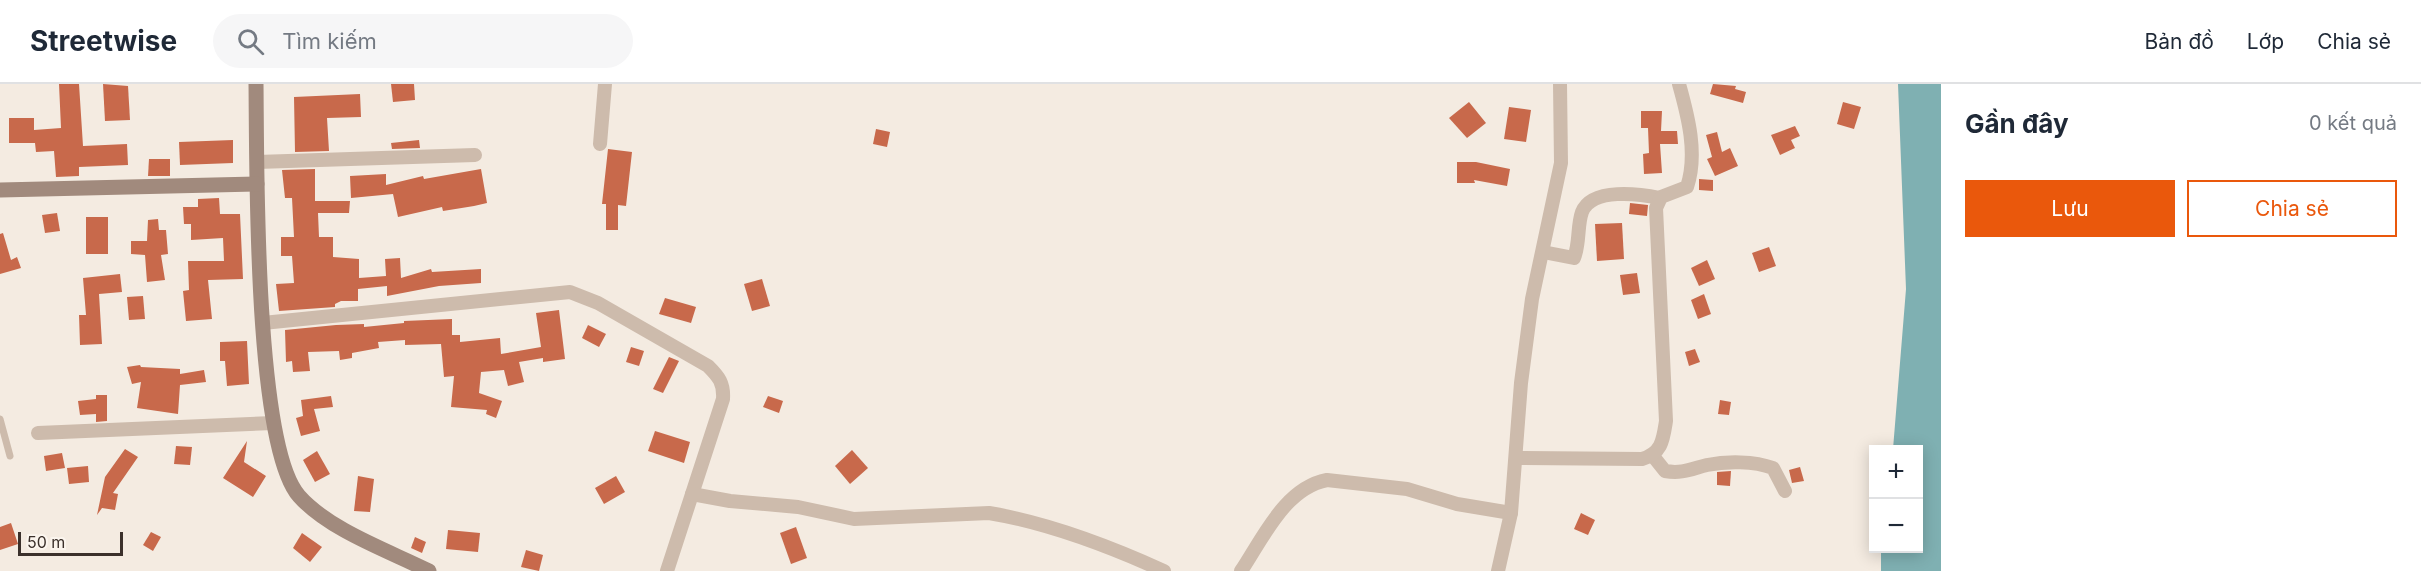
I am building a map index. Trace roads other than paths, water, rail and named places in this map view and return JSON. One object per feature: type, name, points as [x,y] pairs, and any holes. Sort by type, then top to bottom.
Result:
[{"type":"main road","points":[[256,84],[257,184],[263,323],[273,423],[287,477],[307,504],[356,535],[429,571]]},
{"type":"main road","points":[[0,190],[257,184]]},
{"type":"street","points":[[600,144],[605,84]]},
{"type":"street","points":[[1498,571],[1511,513],[1521,383],[1532,299],[1561,163],[1560,84]]},
{"type":"street","points":[[1543,252],[1574,258],[1583,211],[1588,203],[1596,199],[1629,193],[1660,198],[1688,187],[1690,133],[1679,84]]},
{"type":"street","points":[[257,162],[475,155]]},
{"type":"street","points":[[1517,458],[1642,459],[1653,456],[1660,448],[1666,421],[1656,208],[1660,198]]},
{"type":"street","points":[[263,323],[570,291],[598,303],[708,366],[720,377],[724,387],[723,399],[667,571]]},
{"type":"street","points":[[38,433],[273,423]]},
{"type":"street","points":[[1653,456],[1665,471],[1679,474],[1707,465],[1763,464],[1773,468],[1785,490]]},
{"type":"street","points":[[1241,571],[1277,517],[1296,494],[1318,482],[1327,480],[1407,489],[1457,504],[1511,513]]},
{"type":"street","points":[[692,494],[730,501],[798,507],[854,519],[989,513],[1010,516],[1079,538],[1164,571]]},
{"type":"lane","points":[[0,419],[10,456]]},
{"type":"water","points":[[1898,84],[1941,84],[1941,571],[1881,571],[1881,553],[1923,553],[1923,445],[1893,445],[1906,289]]}]
